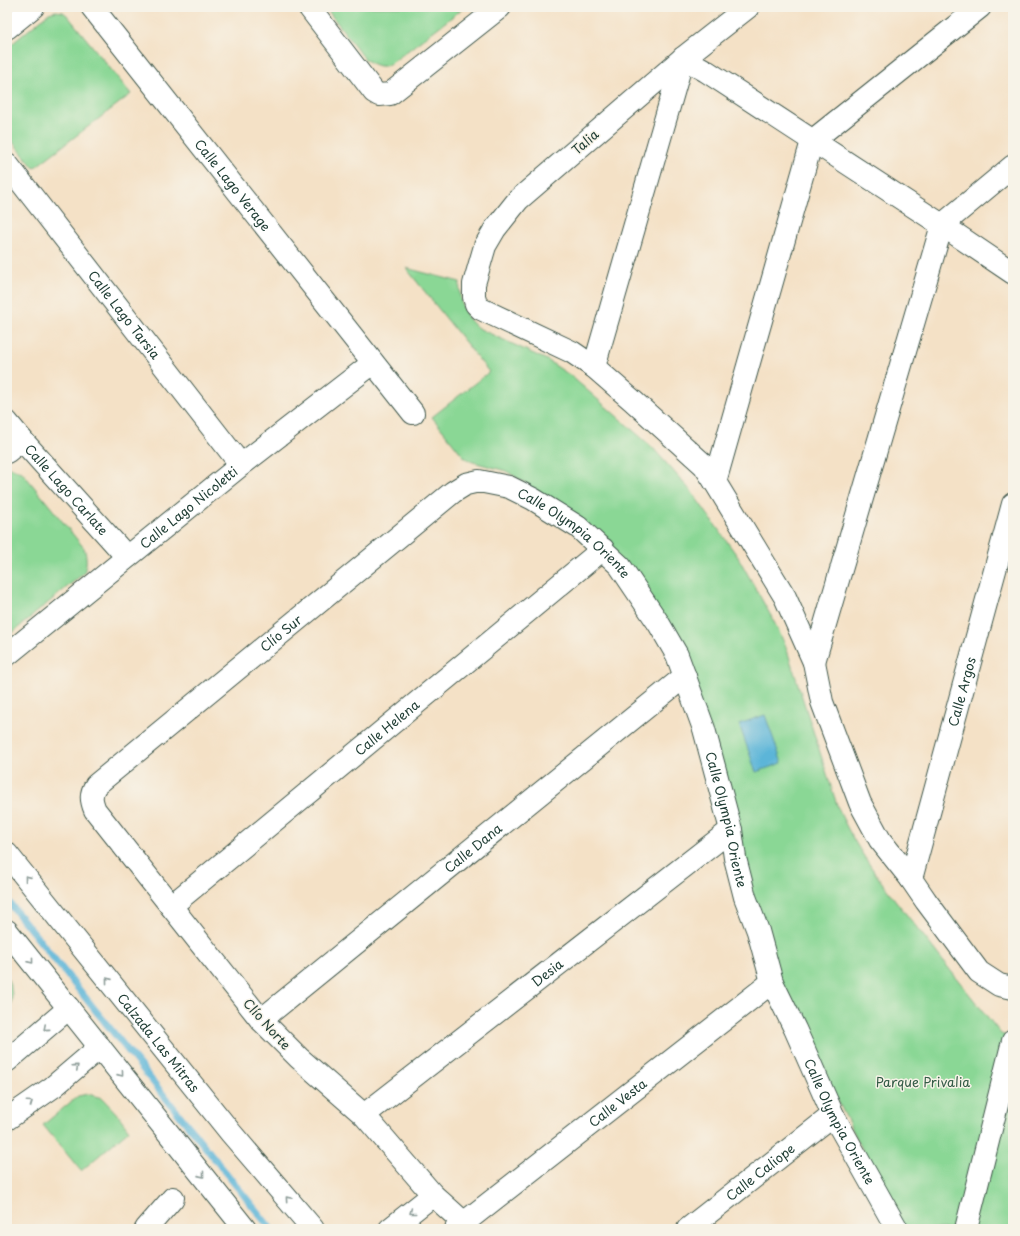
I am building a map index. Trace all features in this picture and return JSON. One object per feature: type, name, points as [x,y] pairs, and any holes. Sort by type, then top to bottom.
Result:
[{"type":"street","name":"Calle Lago Verage","points":[[92,7],[413,413]]},
{"type":"street","points":[[309,7],[374,92],[379,95],[390,94],[500,7]]},
{"type":"street","name":"Talia","points":[[594,367],[572,352],[480,309],[476,304],[474,297],[474,284],[485,246],[495,229],[518,200],[683,58],[748,7]]},
{"type":"street","points":[[715,482],[812,141],[980,7]]},
{"type":"street","points":[[1013,272],[706,71],[683,58],[594,367],[704,465],[785,597],[814,662],[822,702],[860,803],[880,840],[911,879],[979,972],[999,985],[1013,988]]},
{"type":"street","name":"Calle Lago Tarsia","points":[[7,164],[241,465]]},
{"type":"street","points":[[814,662],[942,225],[1013,166]]},
{"type":"street","name":"Calle Lago Nicoletti","points":[[7,655],[241,465],[373,363]]},
{"type":"street","name":"Calle Lago Carlate","points":[[7,422],[14,446],[128,557]]},
{"type":"street","name":"Calle Olympia Oriente","points":[[479,481],[509,487],[533,499],[578,527],[603,549],[620,566],[655,617],[677,656],[704,729],[718,777],[731,830],[735,858],[772,982],[798,1035],[833,1115],[897,1229]]},
{"type":"street","name":"Clío Sur","points":[[91,797],[96,785],[453,492],[466,484],[479,481]]},
{"type":"street","name":"Calle Argos","points":[[911,879],[1013,504]]},
{"type":"street","name":"Calle Helena","points":[[171,906],[603,549]]},
{"type":"street","name":"Calle Dana","points":[[261,1020],[685,676]]},
{"type":"street","name":"Clío Norte","points":[[91,797],[95,810],[261,1020],[299,1058],[364,1114],[433,1195],[463,1227]]},
{"type":"street","name":"Desia","points":[[364,1114],[731,830]]},
{"type":"street","name":"Calzada Las Mitras","points":[[7,854],[226,1126],[313,1229]]},
{"type":"street","points":[[7,931],[245,1229]]},
{"type":"street","name":"Calle Vesta","points":[[463,1227],[772,982]]},
{"type":"street","points":[[7,1061],[69,1008]]},
{"type":"street","points":[[966,1229],[1013,1041]]},
{"type":"street","points":[[7,1119],[52,1087],[100,1047]]},
{"type":"street","name":"Calle Caliope","points":[[688,1229],[833,1115]]},
{"type":"street","points":[[390,1229],[433,1195]]},
{"type":"street","points":[[146,1229],[173,1198]]},
{"type":"green space","points":[[325,7],[465,7],[389,65],[379,66],[365,59]]},
{"type":"green space","points":[[56,11],[63,12],[67,15],[131,94],[34,168],[7,135],[7,48],[49,13]]},
{"type":"green space","name":"Parque Privalia","points":[[406,268],[460,282],[461,302],[473,324],[478,328],[547,360],[571,376],[652,447],[691,491],[738,557],[785,644],[838,808],[855,842],[887,889],[1001,1034],[1013,1038],[1013,1229],[902,1229],[781,987],[668,630],[527,484],[506,471],[473,462],[465,458],[432,417],[489,372]]},
{"type":"green space","points":[[7,467],[22,472],[84,548],[86,554],[86,567],[84,573],[7,637]]},
{"type":"green space","points":[[7,978],[11,987],[12,997],[11,1007],[7,1016]]},
{"type":"green space","points":[[88,1094],[102,1098],[118,1115],[129,1130],[81,1171],[43,1125],[78,1096]]},
{"type":"water","points":[[765,715],[782,763],[756,772],[739,724]]},
{"type":"waterway","points":[[7,900],[271,1229]]}]
